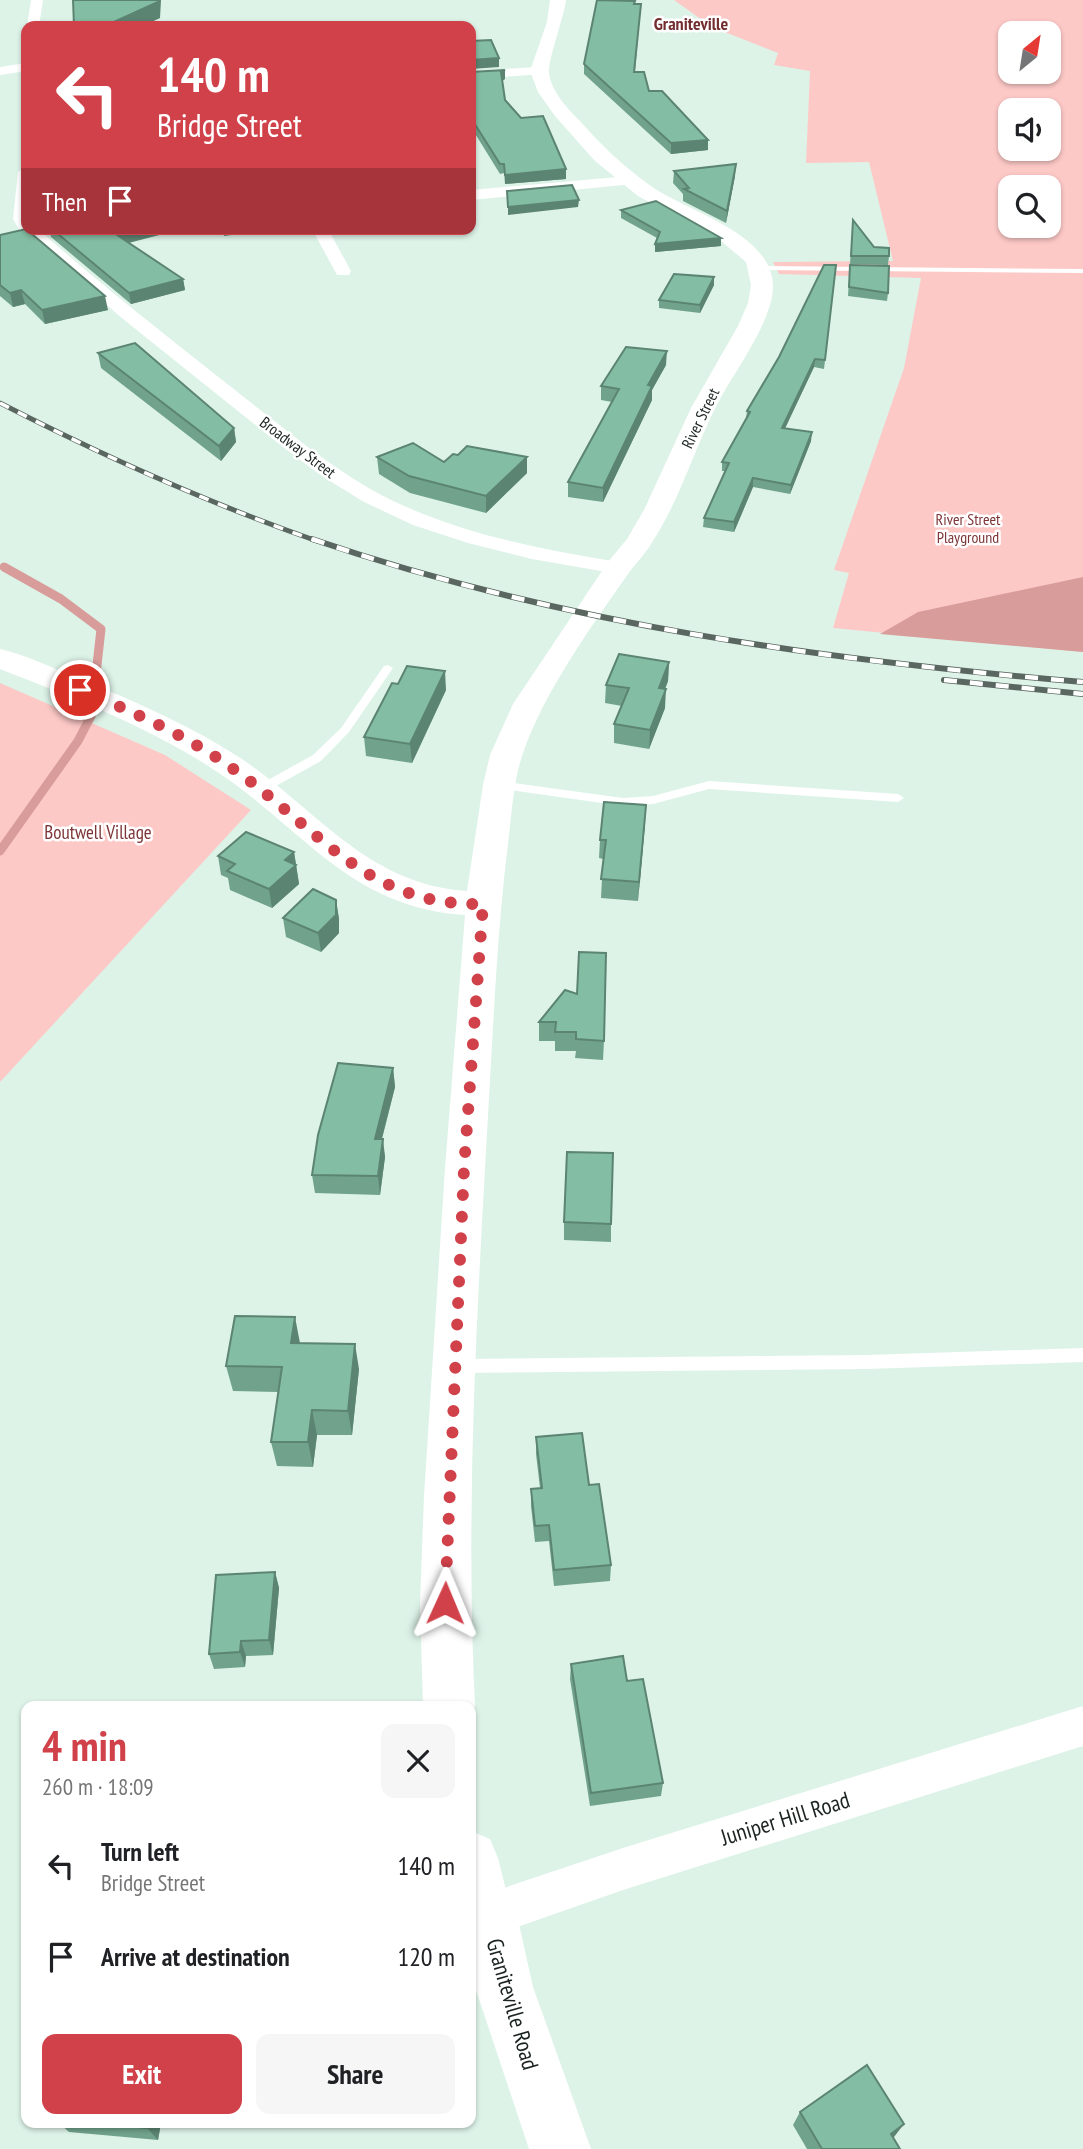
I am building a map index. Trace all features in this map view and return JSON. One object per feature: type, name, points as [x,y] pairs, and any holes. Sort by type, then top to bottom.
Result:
[{"type":"main road","points":[[558,0],[555,22],[539,71],[547,92],[561,112],[576,131],[629,181],[728,237],[756,260],[759,268]]},
{"type":"main road","name":"River Street","points":[[483,904],[499,785],[506,755],[528,704],[618,568],[639,542],[657,510],[703,408],[749,326],[761,292],[759,268]]},
{"type":"main road","points":[[0,658],[105,700],[231,766],[367,875],[435,901],[483,904],[472,1042],[455,1366],[445,1603],[449,1701]]},
{"type":"main road","name":"Graniteville Road","points":[[476,1881],[480,1900],[489,1915],[504,1987],[560,2149]]},
{"type":"street","points":[[34,21],[37,0]]},
{"type":"street","points":[[0,71],[21,68]]},
{"type":"street","points":[[476,75],[539,71]]},
{"type":"street","name":"Broadway Street","points":[[21,180],[21,219]]},
{"type":"street","points":[[476,195],[629,181]]},
{"type":"street","name":"Broadway Street","points":[[35,235],[181,360],[346,484],[376,501],[460,535],[618,568]]},
{"type":"street","points":[[323,235],[343,271]]},
{"type":"street","name":"Juniper Hill Road","points":[[489,1915],[626,1868],[1083,1726]]},
{"type":"lane","points":[[759,268],[1083,271]]},
{"type":"lane","points":[[261,789],[317,758],[345,730],[388,668]]},
{"type":"lane","points":[[499,785],[623,802],[653,800],[709,785],[898,798]]},
{"type":"lane","points":[[455,1366],[867,1362],[1083,1355]]},
{"type":"green space","name":"River Street Playground","points":[[674,0],[1083,0],[1083,652],[833,628],[849,573],[834,570],[904,368],[921,278],[779,274],[773,262],[893,261],[869,162],[806,163],[810,71],[774,65],[778,53],[712,27]]},
{"type":"green space","name":"Boutwell Village","points":[[0,683],[165,755],[251,810],[0,1082]]},
{"type":"shaded area","points":[[1083,577],[1083,652],[880,634],[918,612]]},
{"type":"building","points":[[73,0],[158,0],[116,21],[74,21]]},
{"type":"building","points":[[597,0],[635,1],[634,4],[641,4],[634,72],[644,72],[649,91],[662,91],[708,140],[671,143],[584,64]]},
{"type":"building","points":[[491,40],[499,58],[476,60],[476,41]]},
{"type":"building","points":[[505,70],[501,72],[505,100],[521,118],[543,116],[566,169],[505,175],[504,164],[500,164],[476,126],[476,72]]},
{"type":"building","points":[[736,164],[727,211],[684,189],[689,188],[674,171]]},
{"type":"building","points":[[572,185],[579,200],[508,207],[507,191]]},
{"type":"building","points":[[656,201],[721,238],[655,244],[660,232],[621,210]]},
{"type":"building","points":[[853,220],[874,247],[889,248],[889,256],[851,256]]},
{"type":"building","points":[[21,230],[21,235],[33,235],[105,296],[42,310],[21,290],[10,293],[0,285],[0,235]]},
{"type":"building","points":[[59,235],[117,235],[183,279],[129,293]]},
{"type":"building","points":[[824,265],[836,265],[825,360],[815,359],[782,428],[812,432],[791,485],[753,478],[734,522],[704,518],[729,463],[722,462],[750,412],[747,411],[779,357]]},
{"type":"building","points":[[850,265],[889,266],[888,293],[849,287]]},
{"type":"building","points":[[674,274],[714,277],[700,305],[659,300]]},
{"type":"building","points":[[135,343],[234,428],[219,446],[98,353]]},
{"type":"building","points":[[626,347],[667,351],[648,385],[652,386],[603,488],[568,482],[619,389],[601,386]]},
{"type":"building","points":[[413,443],[444,462],[453,454],[458,455],[467,446],[527,457],[486,496],[409,476],[377,457]]},
{"type":"building","points":[[619,654],[669,662],[659,688],[666,689],[650,730],[614,724],[629,688],[606,685]]},
{"type":"building","points":[[407,666],[445,671],[410,744],[364,737],[392,683],[398,684]]},
{"type":"building","points":[[604,802],[646,805],[639,882],[601,879],[606,840],[600,840]]},
{"type":"building","points":[[246,832],[294,852],[285,860],[296,865],[269,889],[227,871],[235,864],[218,856]]},
{"type":"building","points":[[313,889],[336,900],[336,915],[318,933],[283,918]]},
{"type":"building","points":[[579,952],[606,953],[604,1041],[576,1039],[576,1032],[555,1032],[556,1022],[539,1022],[565,990],[577,994]]},
{"type":"building","points":[[338,1063],[393,1068],[375,1139],[383,1139],[378,1176],[312,1175],[318,1135]]},
{"type":"building","points":[[567,1152],[613,1153],[611,1224],[564,1222]]},
{"type":"building","points":[[235,1316],[295,1317],[291,1343],[355,1344],[348,1411],[312,1410],[308,1442],[271,1442],[282,1367],[226,1366]]},
{"type":"building","points":[[582,1433],[589,1485],[599,1484],[611,1565],[554,1570],[549,1525],[535,1526],[531,1489],[542,1488],[536,1437]]},
{"type":"building","points":[[275,1572],[269,1640],[241,1641],[240,1652],[209,1654],[216,1575]]},
{"type":"building","points":[[623,1656],[627,1681],[643,1679],[663,1783],[591,1793],[571,1664]]},
{"type":"building","points":[[867,2065],[904,2124],[891,2134],[900,2149],[822,2149],[800,2112]]},
{"type":"waterway","points":[[4,567],[61,599],[101,629],[95,683]]},
{"type":"waterway","points":[[0,851],[78,741],[92,714]]},
{"type":"railway","points":[[0,403],[156,478],[317,541]]},
{"type":"railway","points":[[312,539],[406,569],[501,594],[693,634],[887,662],[1083,682]]},
{"type":"railway","points":[[944,680],[1083,694]]},
{"type":"district","name":"Graniteville","points":[[691,23]]},
{"type":"route","points":[[80,690],[174,734],[231,766],[367,875],[394,888],[435,901],[483,904],[464,1168],[445,1603]]}]
